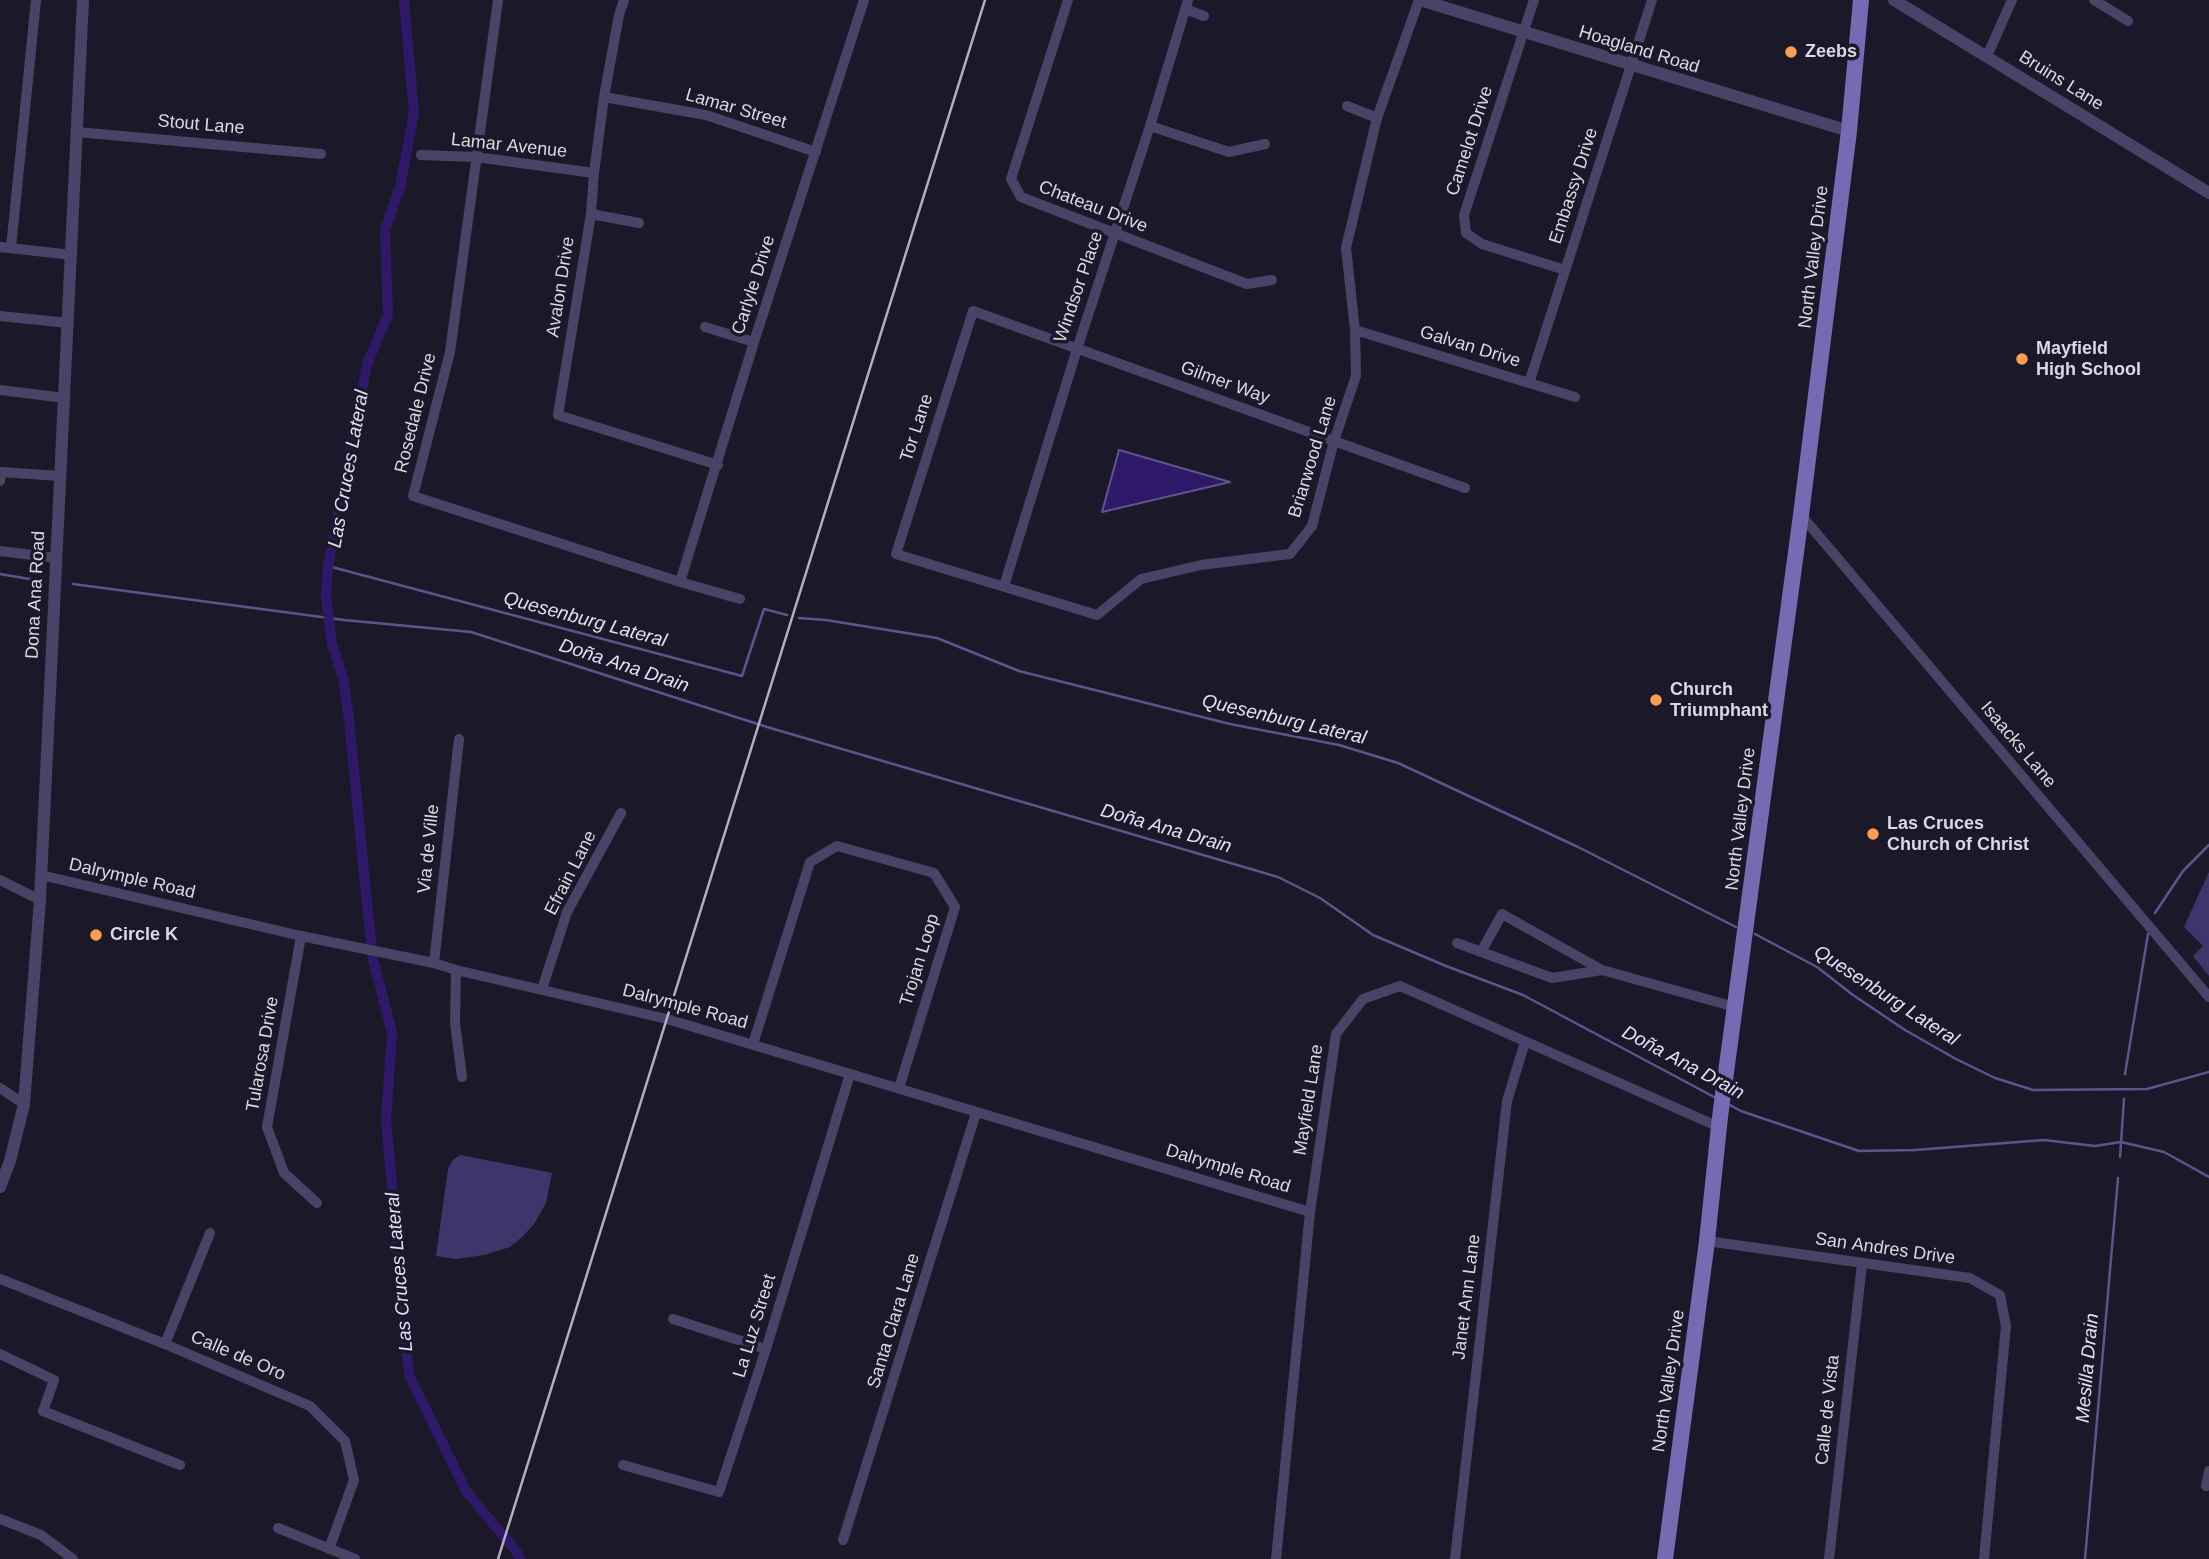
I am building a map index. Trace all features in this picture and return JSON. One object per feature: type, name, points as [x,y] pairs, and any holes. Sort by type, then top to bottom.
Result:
[{"type":"main road","name":"North Valley Drive","points":[[1665,1559],[1801,515],[1849,131],[1861,0]]},
{"type":"street","points":[[36,0],[6,248],[72,255]]},
{"type":"street","name":"Dona Ana Road","points":[[0,1187],[10,1161],[24,1104],[40,900],[83,0]]},
{"type":"street","name":"Rosedale Drive","points":[[498,0],[450,352],[413,496],[740,599]]},
{"type":"street","name":"Avalon Drive","points":[[624,0],[604,97],[591,214],[558,415],[718,465]]},
{"type":"street","name":"Carlyle Drive","points":[[680,582],[864,0]]},
{"type":"street","name":"Chateau Drive","points":[[1069,0],[1011,179],[1021,197],[1247,284],[1272,281]]},
{"type":"street","name":"Hoagland Road","points":[[1419,0],[1849,131]]},
{"type":"street","name":"Briarwood Lane","points":[[896,555],[1097,615],[1141,579],[1201,565],[1290,554],[1312,526],[1334,441],[1356,376],[1355,330],[1346,248],[1377,118],[1419,0]]},
{"type":"street","name":"Camelot Drive","points":[[1534,0],[1464,215],[1466,233],[1482,244],[1565,270]]},
{"type":"street","name":"Embassy Drive","points":[[1530,383],[1652,0]]},
{"type":"street","name":"Bruins Lane","points":[[1894,0],[2209,193]]},
{"type":"street","points":[[1987,56],[2012,0]]},
{"type":"street","points":[[2094,0],[2127,21]]},
{"type":"street","points":[[1186,5],[1204,16]]},
{"type":"street","name":"Windsor Place","points":[[1004,586],[1186,5]]},
{"type":"street","name":"Lamar Street","points":[[604,97],[706,115],[816,152]]},
{"type":"street","points":[[1347,106],[1377,118]]},
{"type":"street","points":[[1150,126],[1229,152],[1265,144]]},
{"type":"street","name":"Stout Lane","points":[[77,132],[321,154]]},
{"type":"street","name":"Lamar Avenue","points":[[421,155],[476,157],[594,173]]},
{"type":"street","points":[[591,214],[639,223]]},
{"type":"street","name":"Gilmer Way","points":[[973,312],[1465,488]]},
{"type":"street","name":"Tor Lane","points":[[896,555],[973,312]]},
{"type":"street","points":[[0,316],[68,323]]},
{"type":"street","points":[[705,327],[754,342]]},
{"type":"street","name":"Galvan Drive","points":[[1355,330],[1575,397]]},
{"type":"street","points":[[0,390],[65,398]]},
{"type":"street","points":[[0,481],[1,472],[60,476]]},
{"type":"street","name":"Isaacks Lane","points":[[1801,515],[2209,998]]},
{"type":"street","points":[[0,551],[56,558]]},
{"type":"street","name":"Via de Ville","points":[[434,963],[459,738]]},
{"type":"street","name":"Efrain Lane","points":[[542,989],[567,912],[621,813]]},
{"type":"street","name":"Trojan Loop","points":[[752,1044],[810,862],[837,846],[934,873],[955,908],[899,1088]]},
{"type":"street","name":"Dalrymple Road","points":[[41,875],[301,936],[434,963],[659,1017],[1310,1212]]},
{"type":"street","points":[[0,880],[40,900]]},
{"type":"street","points":[[1481,952],[1502,914],[1602,970],[1735,1007]]},
{"type":"street","name":"Tularosa Drive","points":[[301,936],[267,1127],[284,1173],[317,1203]]},
{"type":"street","points":[[1457,943],[1552,978],[1602,970]]},
{"type":"street","points":[[456,970],[454,1023],[462,1077]]},
{"type":"street","name":"Mayfield Lane","points":[[1276,1559],[1310,1212],[1336,1034],[1363,999],[1400,986],[1525,1042],[1720,1122]]},
{"type":"street","name":"Janet Ann Lane","points":[[1455,1559],[1507,1101],[1525,1042]]},
{"type":"street","name":"La Luz Street","points":[[623,1465],[719,1492],[850,1074]]},
{"type":"street","points":[[0,1088],[24,1104]]},
{"type":"street","name":"Santa Clara Lane","points":[[843,1540],[976,1112]]},
{"type":"street","points":[[165,1344],[211,1233]]},
{"type":"street","name":"San Andres Drive","points":[[1707,1241],[1970,1278],[2000,1295],[2006,1326],[1984,1559]]},
{"type":"street","name":"Calle de Vista","points":[[1829,1559],[1862,1264]]},
{"type":"street","name":"Calle de Oro","points":[[0,1279],[165,1344],[310,1406],[345,1441],[354,1480],[329,1549]]},
{"type":"street","points":[[673,1319],[766,1349]]},
{"type":"street","points":[[0,1354],[54,1380],[43,1411],[180,1465]]},
{"type":"street","points":[[2206,1486],[2209,1471]]},
{"type":"street","points":[[0,1519],[41,1535],[74,1559]]},
{"type":"street","points":[[278,1528],[355,1559]]},
{"type":"shaded area","points":[[1119,450],[1230,482],[1102,512]]},
{"type":"shaded area","points":[[2209,872],[2209,976],[2193,956],[2203,946],[2184,927]]},
{"type":"shaded area","points":[[460,1155],[552,1173],[546,1203],[534,1224],[510,1247],[484,1255],[456,1259],[436,1256],[448,1169]]},
{"type":"waterway","name":"Las Cruces Lateral","points":[[371,944],[349,719],[343,678],[332,644],[326,596],[328,566],[367,364],[388,315],[385,230],[400,187],[414,113],[404,0]]},
{"type":"waterway","name":"Quesenburg Lateral","points":[[328,566],[742,676],[764,609],[787,615]]},
{"type":"waterway","name":"Doña Ana Drain","points":[[0,574],[35,580]]},
{"type":"waterway","name":"Doña Ana Drain","points":[[73,584],[344,620],[471,632],[767,727],[1278,877],[1320,898],[1373,935],[1523,995],[1716,1098]]},
{"type":"waterway","name":"Quesenburg Lateral","points":[[799,618],[937,638],[1019,671],[1230,724],[1339,745],[1398,763],[1578,847],[1736,927]]},
{"type":"waterway","name":"Mesilla Drain","points":[[2155,913],[2183,871],[2209,845]]},
{"type":"waterway","name":"Quesenburg Lateral","points":[[1755,934],[1817,967],[1905,1030],[1956,1059],[1995,1078],[2033,1090],[2147,1089],[2209,1072]]},
{"type":"waterway","name":"Mesilla Drain","points":[[2125,1074],[2148,934]]},
{"type":"waterway","name":"Las Cruces Lateral","points":[[372,955],[392,1033],[386,1120],[409,1375],[466,1491],[520,1559]]},
{"type":"waterway","name":"Mesilla Drain","points":[[2120,1157],[2124,1099]]},
{"type":"waterway","name":"Doña Ana Drain","points":[[1728,1104],[1741,1111],[1859,1151],[1915,1150],[2044,1140],[2095,1146],[2121,1142],[2164,1152],[2209,1177]]},
{"type":"waterway","name":"Mesilla Drain","points":[[2085,1559],[2118,1178]]},
{"type":"railway","points":[[498,1559],[985,0]]},
{"type":"place","name":"Zeebs","points":[[1791,52]]},
{"type":"place","name":"Mayfield High School","points":[[2022,359]]},
{"type":"place","name":"Church Triumphant","points":[[1656,700]]},
{"type":"place","name":"Las Cruces Church of Christ","points":[[1873,834]]},
{"type":"place","name":"Circle K","points":[[96,935]]}]
